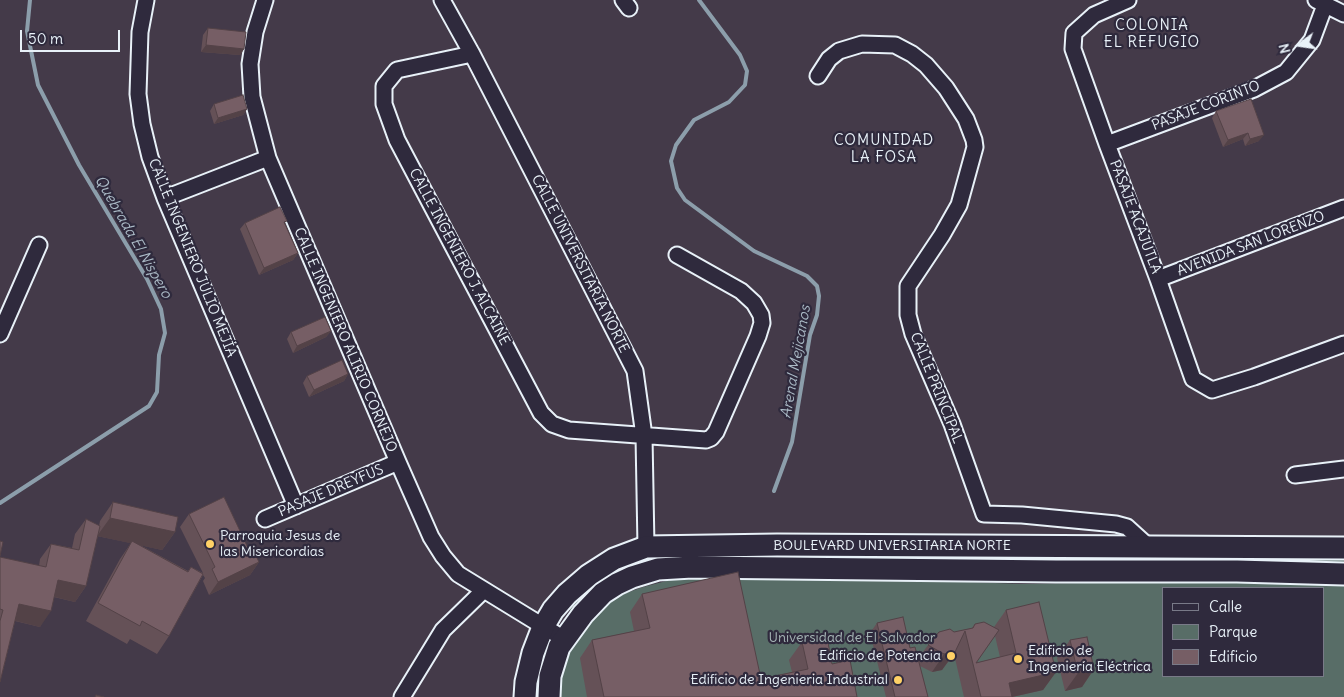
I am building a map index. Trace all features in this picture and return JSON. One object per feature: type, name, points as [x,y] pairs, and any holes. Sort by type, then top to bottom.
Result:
[{"type":"main road","name":"BOULEVARD UNIVERSITARIA NORTE","points":[[525,697],[526,682],[533,653],[542,627],[553,610],[567,594],[589,575],[614,559],[646,547],[787,545],[1344,548]]},
{"type":"main road","name":"BOULEVARD UNIVERSITARIA NORTE","points":[[549,697],[552,666],[564,639],[593,602],[617,584],[645,572],[658,569],[677,567],[1237,571],[1344,574]]},
{"type":"street","name":"CALLE INGENIERO JULIO MEJÍA","points":[[146,0],[140,32],[138,94],[146,143],[165,198],[296,506]]},
{"type":"street","name":"CALLE INGENIERO ALIRIO CORNEJO","points":[[265,0],[255,32],[250,64],[252,97],[268,158],[431,537],[443,556],[458,574],[564,639]]},
{"type":"street","name":"CALLE UNIVERSITARIA NORTE","points":[[442,0],[472,54],[635,371],[644,436],[646,547]]},
{"type":"street","name":"PASAJE ACAJUTLA","points":[[1128,0],[1094,15],[1074,33],[1073,49],[1158,279],[1192,379],[1212,390],[1254,377],[1344,344]]},
{"type":"street","points":[[1320,2],[1344,14]]},
{"type":"street","name":"PASAJE CORINTO","points":[[1107,144],[1254,89],[1286,72],[1312,40],[1320,2]]},
{"type":"street","name":"CALLE PRINCIPAL","points":[[818,76],[829,59],[839,51],[862,44],[895,45],[926,64],[946,88],[966,120],[974,140],[975,147],[959,205],[942,235],[908,286],[908,314],[913,334],[952,424],[984,514],[1022,515],[1116,524],[1127,528],[1149,548]]},
{"type":"street","name":"CALLE INGENIERO J. ALCAINE","points":[[472,54],[397,70],[384,86],[384,104],[398,140],[540,413],[552,424],[569,430],[706,440],[711,438],[716,432],[762,323],[761,315],[754,303],[741,290],[677,255]]},
{"type":"street","points":[[165,198],[268,158]]},
{"type":"street","name":"AVENIDA SAN LORENZO","points":[[1158,279],[1344,208]]},
{"type":"street","points":[[0,334],[39,245]]},
{"type":"street","name":"PASAJE DREYFUS","points":[[265,519],[398,462]]},
{"type":"street","points":[[1295,475],[1344,469]]},
{"type":"street","points":[[402,697],[443,630],[484,590]]},
{"type":"green space","points":[[647,555],[1344,556],[1344,566],[676,562],[571,613],[569,607],[609,570]]},
{"type":"green space","name":"Universidad de El Salvador","points":[[727,578],[921,580],[1020,584],[1213,581],[1344,584],[1344,697],[559,697],[558,682],[579,631],[615,597],[670,580]]},
{"type":"building","points":[[208,28],[246,32],[244,49],[206,45]]},
{"type":"building","points":[[243,95],[247,109],[218,118],[214,104]]},
{"type":"building","points":[[1251,99],[1264,135],[1250,139],[1248,133],[1228,140],[1216,111]]},
{"type":"building","points":[[280,207],[287,221],[284,222],[298,253],[264,268],[245,223]]},
{"type":"building","points":[[325,317],[331,331],[297,346],[291,332]]},
{"type":"building","points":[[342,360],[348,374],[314,390],[307,376]]},
{"type":"building","points":[[224,497],[249,550],[252,548],[259,562],[218,582],[212,569],[215,567],[189,514]]},
{"type":"building","points":[[113,502],[178,517],[175,532],[110,518]]},
{"type":"building","points":[[86,519],[100,526],[86,586],[58,580],[51,611],[19,604],[0,682],[0,621],[3,610],[0,609],[0,557],[46,567],[51,544],[79,550]]},
{"type":"building","points":[[0,541],[3,542],[0,556]]},
{"type":"building","points":[[132,541],[188,572],[191,567],[203,574],[169,636],[142,621],[140,626],[98,603]]},
{"type":"building","points":[[738,572],[761,679],[808,669],[802,642],[827,637],[832,664],[850,660],[857,697],[604,697],[592,640],[650,628],[642,594]]},
{"type":"building","points":[[1039,602],[1056,672],[1009,683],[1012,697],[981,697],[965,631],[955,652],[944,654],[928,645],[939,632],[950,629],[954,632],[973,628],[975,624],[984,622],[999,630],[976,663],[1016,653],[1006,610]]},
{"type":"building","points":[[903,617],[910,648],[915,647],[928,697],[895,697],[877,623]]},
{"type":"building","points":[[1087,637],[1094,669],[1078,673],[1070,640]]},
{"type":"waterway","name":"Quebrada El Nispero","points":[[0,503],[149,406],[157,392],[159,355],[165,333],[161,309],[147,279],[79,165],[38,85],[27,31],[30,0]]},
{"type":"waterway","name":"Arenal Mejicanos","points":[[699,0],[740,55],[747,71],[745,85],[729,102],[694,120],[676,145],[671,161],[677,188],[685,200],[754,251],[807,276],[817,286],[819,296],[817,315],[810,335],[792,442],[774,491]]},
{"type":"place","name":"Parroquia Jesus de las Misericordias","points":[[210,544]]},
{"type":"place","name":"Edificio de Potencia","points":[[951,656]]},
{"type":"place","name":"Edificio de Ingeniería Eléctrica","points":[[1018,659]]},
{"type":"place","name":"Edificio de Ingenieria Industrial","points":[[898,680]]},
{"type":"district","name":"COLONIA EL REFUGIO","points":[[1152,34]]},
{"type":"district","name":"COMUNIDAD LA FOSA","points":[[884,150]]}]
